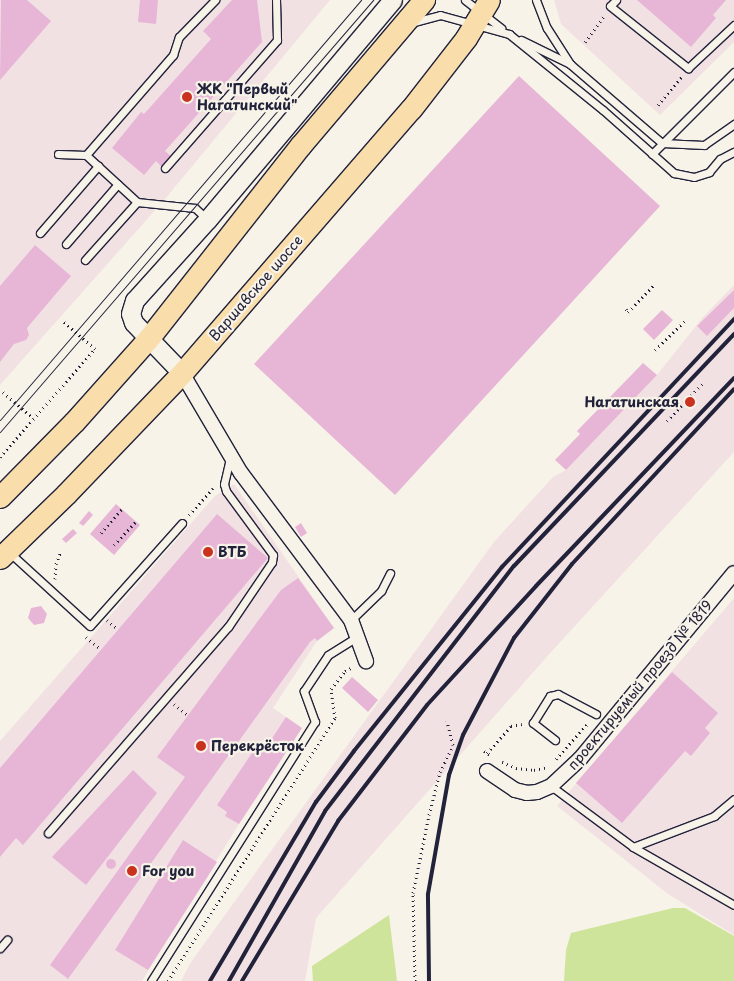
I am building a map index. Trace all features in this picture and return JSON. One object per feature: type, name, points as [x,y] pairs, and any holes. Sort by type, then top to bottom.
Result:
[{"type":"main road","points":[[0,497],[74,422],[148,339],[300,146],[401,30],[424,0]]},
{"type":"main road","name":"Варшавское шоссе","points":[[3,554],[66,494],[182,373],[411,109],[466,38],[481,12]]},
{"type":"street","points":[[366,661],[351,620],[241,473],[182,373],[134,323],[131,314],[135,301],[208,220],[387,3],[401,30]]},
{"type":"street","name":"проектируемый проезд № 1819","points":[[487,771],[515,790],[527,793],[537,792],[551,786],[580,759],[734,573]]},
{"type":"lane","points":[[86,155],[173,55],[179,37],[215,0]]},
{"type":"lane","points":[[165,168],[277,40],[276,0]]},
{"type":"lane","points":[[464,0],[509,34],[674,173],[694,177],[710,172],[720,159],[734,152]]},
{"type":"lane","points":[[536,0],[547,28],[570,64]]},
{"type":"lane","points":[[613,3],[688,68],[734,26]]},
{"type":"lane","points":[[401,30],[418,20],[440,15],[481,12],[509,34],[570,64],[662,144],[704,145],[734,124]]},
{"type":"lane","points":[[652,154],[734,72]]},
{"type":"lane","points":[[58,154],[86,155],[138,202],[194,208],[208,220]]},
{"type":"lane","points":[[40,233],[98,166]]},
{"type":"lane","points":[[66,244],[118,184]]},
{"type":"lane","points":[[85,260],[138,202]]},
{"type":"lane","points":[[48,833],[228,627],[272,562],[273,555],[226,490],[224,484],[231,455]]},
{"type":"lane","points":[[3,554],[60,599],[90,626],[182,523]]},
{"type":"lane","points":[[351,620],[380,591],[390,573]]},
{"type":"lane","points":[[151,981],[315,722],[304,691],[328,655],[357,637]]},
{"type":"lane","points":[[555,740],[533,723],[550,696],[555,694],[596,714]]},
{"type":"lane","points":[[551,786],[633,847],[734,905]]},
{"type":"lane","points":[[633,847],[714,816],[734,799]]},
{"type":"lane","points":[[0,948],[8,940]]},
{"type":"path","points":[[585,42],[613,3]]},
{"type":"path","points":[[658,105],[688,68]]},
{"type":"path","points":[[626,309],[628,312],[654,285]]},
{"type":"path","points":[[655,350],[687,318]]},
{"type":"path","points":[[0,457],[95,349],[63,320]]},
{"type":"path","points":[[666,421],[703,383]]},
{"type":"path","points":[[3,392],[33,418]]},
{"type":"path","points":[[182,523],[213,488]]},
{"type":"path","points":[[101,533],[122,509]]},
{"type":"path","points":[[114,545],[136,520]]},
{"type":"path","points":[[60,599],[55,571],[61,551]]},
{"type":"path","points":[[82,635],[101,649]]},
{"type":"path","points":[[533,723],[511,726],[485,752],[516,768],[534,770],[547,768],[596,714]]},
{"type":"path","points":[[415,981],[413,893],[440,772],[454,745],[447,721]]},
{"type":"shaded area","points":[[0,0],[330,0],[165,199],[0,385]]},
{"type":"shaded area","points":[[554,0],[734,0],[734,42],[660,115],[561,24]]},
{"type":"shaded area","points":[[734,285],[734,452],[552,651],[316,918],[305,981],[181,981],[191,962],[494,542],[553,477],[566,470],[657,375],[703,317]]},
{"type":"shaded area","points":[[234,484],[334,628],[317,641],[273,708],[302,728],[239,824],[142,981],[0,981],[0,741],[215,496]]},
{"type":"shaded area","points":[[734,598],[734,935],[668,894],[557,806]]},
{"type":"green space","points":[[673,908],[685,908],[734,936],[734,981],[564,981],[566,950],[571,933]]},
{"type":"green space","points":[[389,915],[397,981],[313,981],[312,966]]},
{"type":"building","points":[[1,0],[27,0],[51,21],[0,80]]},
{"type":"building","points":[[140,0],[158,0],[156,24],[138,22]]},
{"type":"building","name":"ЖК \"Первый Нагатинский\"","points":[[232,0],[257,0],[262,42],[165,151],[173,158],[163,168],[156,161],[144,175],[112,148],[141,112],[144,114],[211,39],[203,31]]},
{"type":"building","points":[[637,0],[726,0],[713,15],[716,18],[691,47]]},
{"type":"building","points":[[519,76],[660,206],[395,495],[254,364]]},
{"type":"building","points":[[35,245],[71,276],[27,328],[29,335],[26,340],[14,344],[0,362],[0,286]]},
{"type":"building","points":[[734,290],[734,308],[707,336],[697,326]]},
{"type":"building","points":[[662,310],[673,320],[654,340],[643,329]]},
{"type":"building","points":[[643,363],[657,375],[566,470],[555,460],[580,434],[577,431]]},
{"type":"building","points":[[116,504],[140,525],[114,555],[90,534]]},
{"type":"building","points":[[89,511],[93,515],[83,526],[79,523]]},
{"type":"building","points":[[217,514],[268,558],[23,845],[16,838],[0,857],[0,768]]},
{"type":"building","points":[[301,523],[307,533],[301,537],[295,527]]},
{"type":"building","points":[[73,529],[77,533],[66,543],[62,539]]},
{"type":"building","name":"For you","points":[[298,578],[334,628],[317,641],[315,638],[310,642],[68,979],[50,965],[185,777],[157,757],[281,590]]},
{"type":"building","points":[[41,606],[47,614],[44,623],[34,625],[28,618],[31,608]]},
{"type":"building","points":[[672,672],[718,713],[705,728],[710,733],[691,756],[685,751],[622,823],[576,783]]},
{"type":"building","points":[[352,677],[378,700],[368,712],[342,688]]},
{"type":"building","points":[[286,717],[302,728],[239,824],[225,816],[227,812],[217,805],[258,744],[265,749]]},
{"type":"building","points":[[133,770],[157,793],[86,885],[52,857]]},
{"type":"building","points":[[183,840],[217,862],[148,970],[115,950]]},
{"type":"building","points":[[109,859],[113,859],[116,864],[115,868],[109,869],[106,866],[106,862]]},
{"type":"tram line","points":[[0,420],[361,0]]},
{"type":"tram line","points":[[0,432],[373,0]]},
{"type":"railway","points":[[210,981],[316,802],[354,751],[502,567],[734,319]]},
{"type":"railway","points":[[229,981],[325,811],[514,566],[734,334]]},
{"type":"railway","points":[[242,981],[338,821],[427,705],[536,586],[734,378]]},
{"type":"railway","points":[[429,981],[428,894],[449,775],[463,735],[514,638],[572,564],[734,389]]},
{"type":"place","name":"ЖК \"Первый Нагатинский\"","points":[[187,97]]},
{"type":"place","name":"Нагатинская","points":[[690,402]]},
{"type":"place","name":"ВТБ","points":[[208,552]]},
{"type":"place","name":"Перекрёсток","points":[[201,746]]},
{"type":"place","name":"For you","points":[[132,871]]}]
